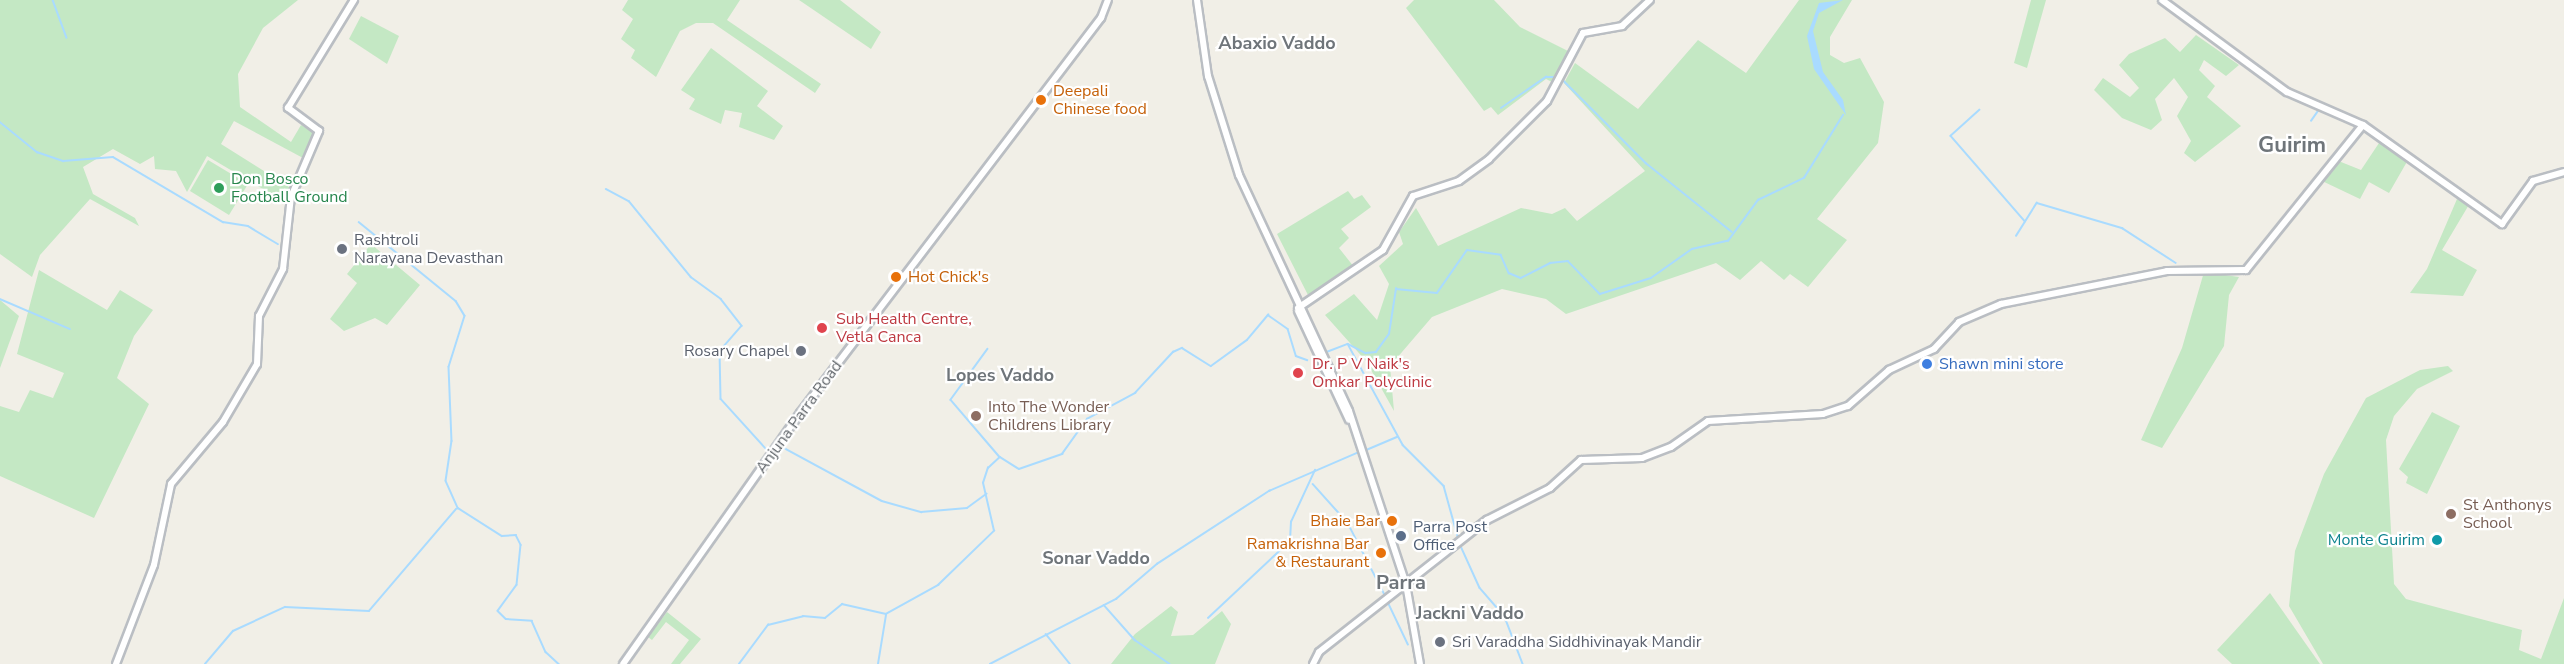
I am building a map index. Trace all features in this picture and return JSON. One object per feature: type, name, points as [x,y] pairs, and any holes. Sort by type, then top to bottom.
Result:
[{"type":"street","points":[[116,664],[154,565],[171,484],[223,423],[257,364],[260,316],[283,269],[291,197],[319,131],[288,108],[354,0]]},
{"type":"street","name":"Anjuna Parra Road","points":[[623,664],[801,413],[1101,18],[1108,0]]},
{"type":"street","points":[[1195,0],[1206,62],[1239,175],[1349,420],[1406,584],[1420,664]]},
{"type":"street","points":[[1298,308],[1374,259],[1390,241],[1413,196],[1475,171],[1556,87],[1583,33],[1622,26],[1650,0]]},
{"type":"street","points":[[2162,0],[2287,92],[2362,124],[2502,224],[2533,181],[2564,172]]},
{"type":"street","points":[[1312,664],[1319,652],[1487,520],[1550,488],[1581,460],[1642,458],[1671,447],[1708,421],[1823,414],[1848,406],[1889,370],[1934,349],[1959,322],[2001,304],[2167,271],[2246,270],[2362,124]]},
{"type":"green space","points":[[0,0],[298,0],[263,28],[238,74],[240,107],[291,142],[301,125],[315,133],[303,158],[234,121],[221,144],[291,188],[285,202],[207,156],[187,192],[176,171],[155,169],[154,156],[140,164],[113,149],[83,167],[93,194],[135,218],[139,226],[90,199],[40,255],[32,277],[0,254]]},
{"type":"green space","points":[[628,0],[740,0],[727,20],[821,84],[815,93],[713,23],[696,23],[680,31],[656,77],[631,58],[635,50],[621,39],[633,19],[622,10]]},
{"type":"green space","points":[[799,0],[840,0],[881,32],[871,49]]},
{"type":"green space","points":[[1414,0],[1494,0],[1520,27],[1568,51],[1562,69],[1554,83],[1546,79],[1498,115],[1491,107],[1484,111],[1406,8]]},
{"type":"green space","points":[[1799,0],[1852,0],[1830,37],[1830,55],[1844,63],[1860,58],[1884,102],[1878,143],[1817,219],[1847,240],[1808,287],[1790,274],[1784,280],[1761,261],[1740,280],[1716,263],[1566,314],[1546,299],[1502,289],[1432,317],[1390,366],[1394,411],[1366,361],[1325,315],[1354,294],[1377,320],[1389,284],[1379,266],[1403,244],[1399,232],[1416,208],[1438,246],[1521,208],[1552,214],[1565,208],[1577,221],[1645,171],[1564,83],[1575,63],[1638,109],[1698,40],[1746,73]]},
{"type":"green space","points":[[2031,0],[2046,0],[2027,68],[2014,63]]},
{"type":"green space","points":[[361,16],[399,36],[387,64],[349,39]]},
{"type":"green space","points":[[2196,35],[2239,65],[2226,76],[2204,60],[2199,70],[2215,86],[2207,97],[2241,126],[2195,162],[2184,153],[2191,141],[2177,116],[2188,97],[2174,78],[2155,99],[2162,120],[2151,130],[2122,118],[2094,90],[2103,78],[2130,97],[2139,88],[2119,65],[2129,54],[2165,38],[2180,52]]},
{"type":"green space","points":[[711,48],[768,91],[757,106],[783,126],[774,140],[739,127],[742,113],[725,110],[721,124],[689,109],[695,99],[681,90]]},
{"type":"green space","points":[[2381,140],[2408,160],[2389,193],[2369,182],[2360,199],[2320,180],[2336,160],[2361,170]]},
{"type":"green space","name":"Don Bosco Football Ground","points":[[208,160],[248,184],[229,215],[190,191]]},
{"type":"green space","points":[[1348,191],[1354,199],[1362,195],[1371,207],[1341,229],[1349,238],[1339,248],[1354,267],[1308,295],[1277,234]]},
{"type":"green space","points":[[2457,199],[2470,203],[2442,250],[2477,270],[2463,296],[2410,293],[2427,269]]},
{"type":"green space","points":[[371,244],[420,285],[387,325],[375,318],[344,331],[330,319],[357,283],[347,274]]},
{"type":"green space","points":[[39,270],[107,310],[120,290],[153,310],[134,336],[117,378],[149,404],[94,518],[0,476],[0,406],[19,412],[30,390],[53,398],[64,373],[17,354]]},
{"type":"green space","points":[[2204,272],[2239,277],[2229,295],[2224,346],[2162,448],[2141,440],[2182,348]]},
{"type":"green space","points":[[0,300],[19,316],[0,368]]},
{"type":"green space","points":[[2448,366],[2453,371],[2417,389],[2394,416],[2386,440],[2394,584],[2406,599],[2522,630],[2519,650],[2541,659],[2564,598],[2564,664],[2323,664],[2289,606],[2295,551],[2324,474],[2366,398],[2420,370]]},
{"type":"green space","points":[[2432,412],[2460,426],[2427,494],[2406,483],[2408,477],[2399,469]]},
{"type":"green space","points":[[2270,593],[2320,664],[2232,664],[2217,650]]},
{"type":"green space","points":[[1171,606],[1178,612],[1171,636],[1193,635],[1222,611],[1231,624],[1215,664],[1111,664],[1135,634]]},
{"type":"green space","points":[[667,612],[701,639],[680,664],[671,664],[689,640],[666,622],[652,640],[648,637]]},
{"type":"water","points":[[1843,0],[1819,13],[1813,31],[1823,72],[1843,100],[1846,115],[1814,69],[1807,36],[1819,3]]},
{"type":"waterway","points":[[53,0],[67,38]]},
{"type":"waterway","points":[[1501,108],[1546,77],[1558,77]]},
{"type":"waterway","points":[[1562,79],[1646,163],[1732,232]]},
{"type":"waterway","points":[[2311,121],[2320,108]]},
{"type":"waterway","points":[[1980,110],[1951,136],[2025,221]]},
{"type":"waterway","points":[[1348,344],[1366,353],[1376,352],[1389,334],[1396,289],[1437,293],[1467,250],[1501,255],[1509,273],[1521,278],[1550,263],[1568,261],[1600,294],[1651,278],[1692,249],[1728,241],[1758,200],[1804,178],[1843,115]]},
{"type":"waterway","points":[[0,122],[37,152],[63,161],[113,157],[223,222],[248,226],[278,244]]},
{"type":"waterway","points":[[606,189],[629,201],[691,277],[721,299],[742,326],[720,351],[721,399],[769,452]]},
{"type":"waterway","points":[[2016,236],[2037,203],[2122,228],[2176,263]]},
{"type":"waterway","points":[[359,222],[456,301],[465,316],[449,367],[452,441],[446,481],[458,508],[502,536],[516,535],[521,545],[517,585],[498,611],[506,619],[532,621],[546,652],[559,664]]},
{"type":"waterway","points":[[0,299],[70,329]]},
{"type":"waterway","points":[[739,664],[768,625],[803,616],[825,618],[842,604],[886,614],[938,585],[994,531],[983,483],[988,468],[1000,457],[1019,469],[1062,454],[1087,419],[1135,393],[1173,352],[1182,348],[1211,366],[1247,340],[1268,315],[1288,329],[1296,356],[1307,360]]},
{"type":"waterway","points":[[1324,353],[1347,344]]},
{"type":"waterway","points":[[1348,344],[1403,445],[1444,486],[1459,540]]},
{"type":"waterway","points":[[988,349],[951,400],[999,456]]},
{"type":"waterway","points":[[1364,451],[1397,437]]},
{"type":"waterway","points":[[776,456],[784,448],[882,501],[921,512],[967,508],[986,494]]},
{"type":"waterway","points":[[990,664],[1116,599],[1157,564],[1269,491],[1359,452]]},
{"type":"waterway","points":[[1208,618],[1290,541],[1291,522],[1315,470]]},
{"type":"waterway","points":[[1313,484],[1348,523],[1386,597]]},
{"type":"waterway","points":[[205,664],[233,631],[285,607],[369,611],[456,509]]},
{"type":"waterway","points":[[1460,544],[1480,588],[1505,617],[1523,664]]},
{"type":"waterway","points":[[1388,602],[1408,644]]},
{"type":"waterway","points":[[1104,605],[1135,640],[1170,664]]},
{"type":"waterway","points":[[878,664],[886,615]]},
{"type":"waterway","points":[[1046,634],[1070,664]]},
{"type":"place","name":"Deepali Chinese food","points":[[1041,100]]},
{"type":"place","name":"Don Bosco Football Ground","points":[[219,188]]},
{"type":"place","name":"Rashtroli Narayana Devasthan","points":[[342,249]]},
{"type":"place","name":"Hot Chick's","points":[[896,277]]},
{"type":"place","name":"Sub Health Centre, Vetla Canca","points":[[822,328]]},
{"type":"place","name":"Rosary Chapel","points":[[801,351]]},
{"type":"place","name":"Shawn mini store","points":[[1927,364]]},
{"type":"place","name":"Dr. P V Naik's Omkar Polyclinic","points":[[1298,373]]},
{"type":"place","name":"Into The Wonder Childrens Library","points":[[976,416]]},
{"type":"place","name":"St Anthonys School","points":[[2451,514]]},
{"type":"place","name":"Bhaie Bar","points":[[1392,521]]},
{"type":"place","name":"Parra Post Office","points":[[1401,536]]},
{"type":"place","name":"Monte Guirim","points":[[2437,540]]},
{"type":"place","name":"Ramakrishna Bar & Restaurant","points":[[1381,553]]},
{"type":"place","name":"Sri Varaddha Siddhivinayak Mandir","points":[[1440,642]]},
{"type":"district","name":"Abaxio Vaddo","points":[[1277,43]]},
{"type":"district","name":"Guirim","points":[[2292,146]]},
{"type":"district","name":"Lopes Vaddo","points":[[1000,375]]},
{"type":"district","name":"Sonar Vaddo","points":[[1096,558]]},
{"type":"district","name":"Parra","points":[[1401,582]]},
{"type":"district","name":"Jackni Vaddo","points":[[1470,613]]}]
